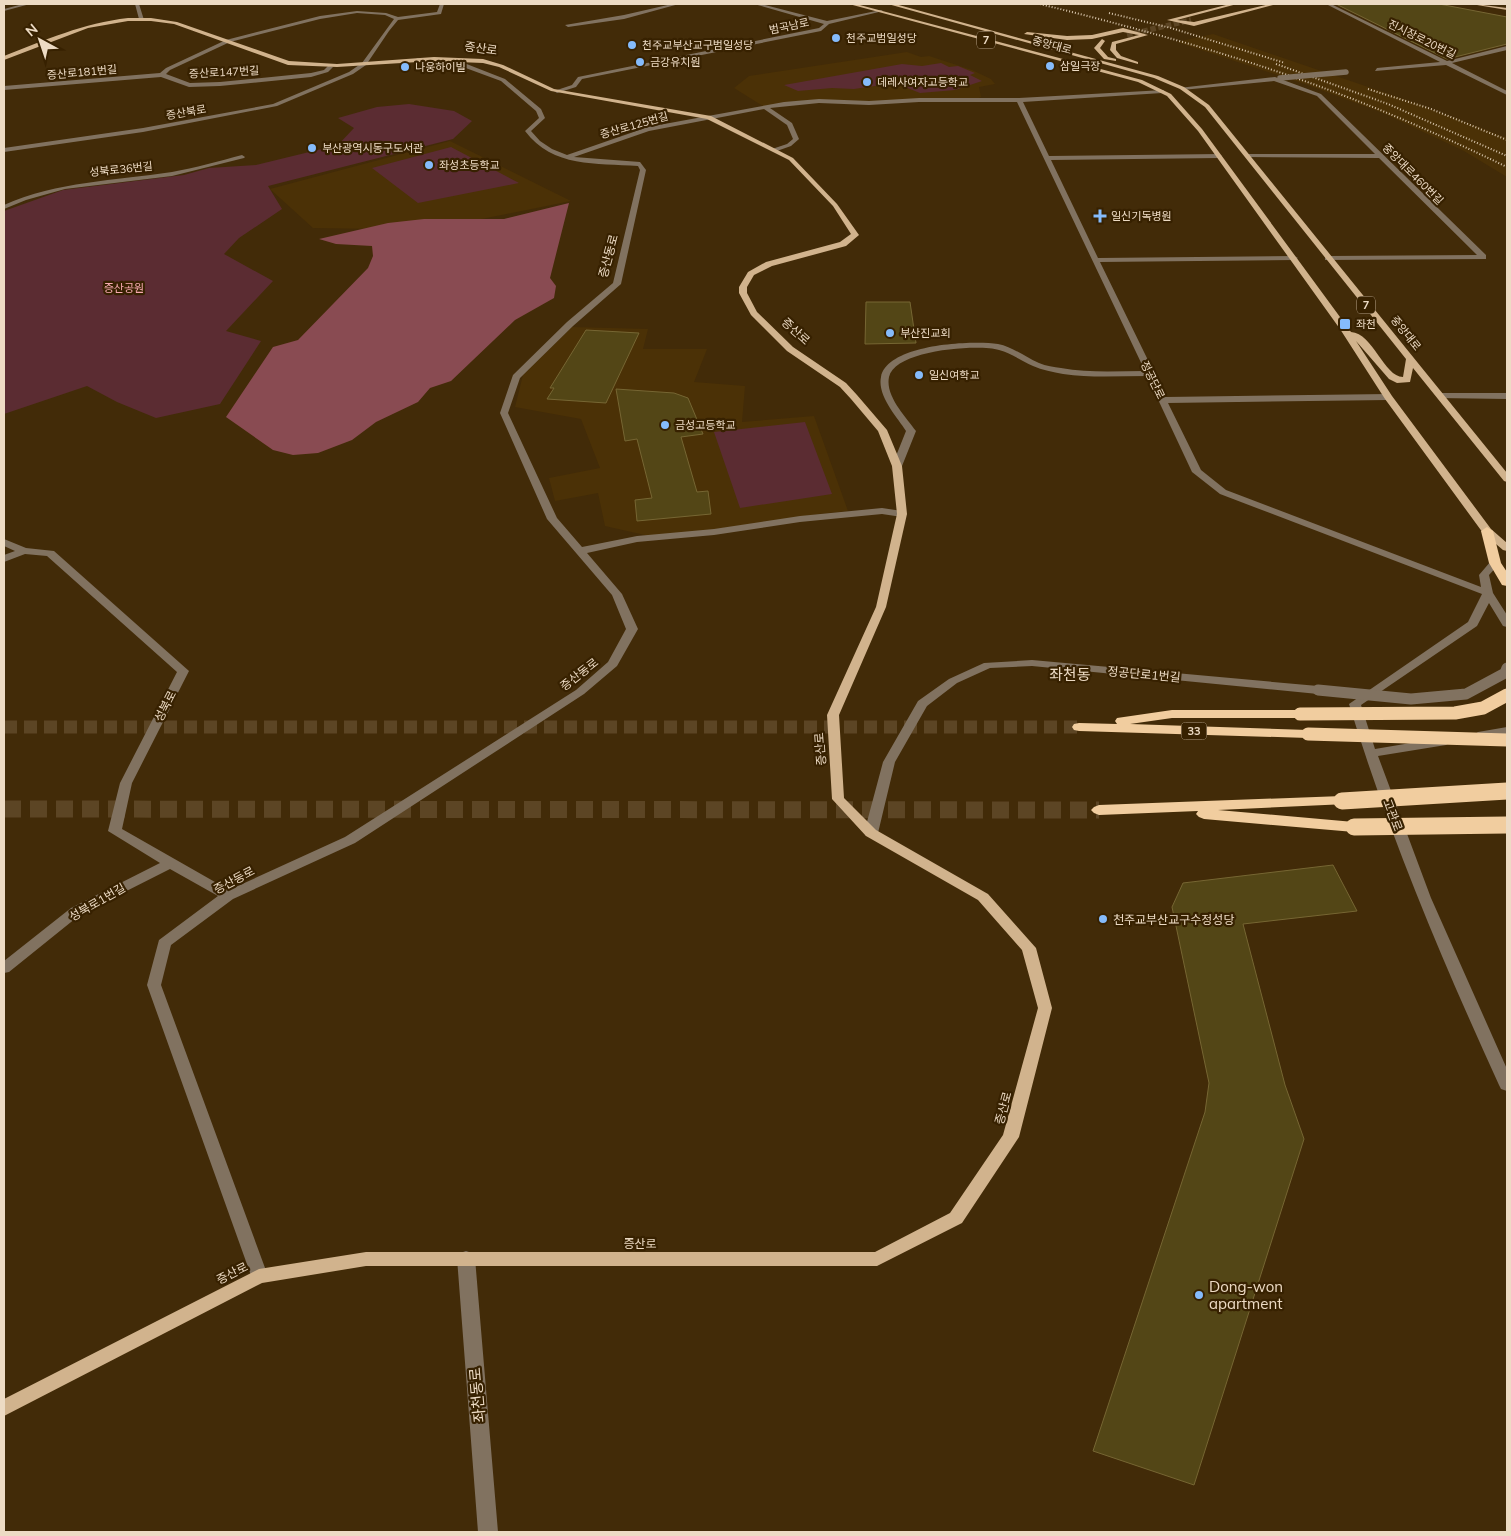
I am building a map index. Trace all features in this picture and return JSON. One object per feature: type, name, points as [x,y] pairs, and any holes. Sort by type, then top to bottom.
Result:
[{"type":"highway","points":[[1487,531],[1496,563],[1507,582]]},
{"type":"highway","name":"33","points":[[1507,695],[1483,708],[1455,713],[1172,714],[1080,727],[1507,740]]},
{"type":"highway","points":[[1099,810],[1342,801],[1507,791]]},
{"type":"highway","points":[[1137,808],[1354,827],[1465,824],[1507,825]]},
{"type":"main road","name":"중앙대로","points":[[851,4],[1140,81],[1162,90],[1178,104],[1200,130],[1344,328],[1388,397],[1487,531],[1507,548]]},
{"type":"main road","name":"중앙대로","points":[[890,4],[1156,77],[1182,88],[1207,106],[1507,479]]},
{"type":"main road","points":[[1235,4],[1170,20],[1194,24],[1274,4]]},
{"type":"main road","points":[[1190,20],[1256,4]]},
{"type":"main road","points":[[1477,4],[1507,10]]},
{"type":"main road","points":[[937,17],[1032,39],[1069,42],[1102,41],[1127,35]]},
{"type":"main road","name":"증산로","points":[[4,58],[78,28],[100,23],[142,19],[175,23],[288,63],[330,67],[417,60],[451,59],[482,61],[500,65],[538,86],[557,91],[709,116],[791,159],[815,182],[840,212],[855,235],[844,244],[769,264],[751,274],[742,287],[743,293],[754,313],[790,349],[843,385],[882,430],[897,466],[902,514],[881,607],[832,715],[838,799],[871,833],[983,897],[1029,948],[1045,1008],[1011,1137],[956,1218],[877,1259],[366,1259],[259,1276],[4,1408]]},
{"type":"main road","points":[[995,29],[1067,38],[1092,38],[1123,30],[1136,32],[1144,35],[1114,43],[1112,50],[1119,57],[1143,66]]},
{"type":"main road","points":[[1102,41],[1097,48],[1106,58],[1166,76]]},
{"type":"main road","points":[[1151,69],[1194,87],[1204,94],[1207,106]]},
{"type":"main road","points":[[1344,328],[1363,342],[1392,377],[1397,380],[1408,380],[1410,358]]},
{"type":"street","points":[[4,10],[28,4]]},
{"type":"street","points":[[137,4],[142,19]]},
{"type":"street","points":[[364,64],[387,30],[397,19],[438,13],[442,4]]},
{"type":"street","points":[[568,24],[624,17],[677,4]]},
{"type":"street","points":[[756,4],[827,23]]},
{"type":"street","name":"진시장로20번길","points":[[1328,4],[1507,93]]},
{"type":"street","name":"범곡남로","points":[[557,91],[574,86],[580,78],[805,33],[821,29],[827,23],[881,11]]},
{"type":"street","name":"증산로147번길","points":[[330,67],[326,71],[311,75],[220,84],[189,85],[162,75],[168,69],[228,41],[342,14],[386,14],[397,19]]},
{"type":"street","points":[[1377,70],[1447,63],[1507,48]]},
{"type":"street","name":"증산동로","points":[[259,1276],[154,985],[164,943],[228,896],[350,840],[580,692],[614,664],[632,629],[617,594],[552,519],[504,413],[516,377],[570,324],[617,284],[643,170],[640,164],[566,157],[554,153],[532,139],[528,131],[542,118],[539,110],[503,80],[464,65],[417,60]]},
{"type":"street","name":"증산북로","points":[[4,150],[143,130],[275,105],[351,74],[364,64]]},
{"type":"street","points":[[1280,78],[1346,72]]},
{"type":"street","name":"증산로181번길","points":[[4,88],[162,75]]},
{"type":"street","name":"중앙대로460번길","points":[[1182,88],[1275,79],[1319,95],[1483,257],[1328,258]]},
{"type":"street","points":[[1019,100],[1162,90]]},
{"type":"street","name":"증산로125번길","points":[[566,157],[648,129],[709,116],[819,101],[869,103],[919,100],[1019,100]]},
{"type":"street","name":"정공단로","points":[[1019,100],[1198,472],[1223,492],[1488,593]]},
{"type":"street","points":[[766,108],[790,124],[796,139],[789,145],[774,150]]},
{"type":"street","points":[[1046,158],[1219,156]]},
{"type":"street","points":[[1248,156],[1380,156]]},
{"type":"street","name":"성북로36번길","points":[[4,207],[38,194],[68,186],[170,174],[242,157]]},
{"type":"street","points":[[1096,260],[1294,258]]},
{"type":"street","points":[[897,466],[910,431],[892,403],[885,387],[885,375],[892,363],[904,356],[960,347],[998,347],[1039,366],[1066,371],[1151,374]]},
{"type":"street","points":[[1441,396],[1507,396]]},
{"type":"street","points":[[1163,400],[1388,397]]},
{"type":"street","points":[[580,551],[637,539],[714,532],[800,519],[882,511],[902,514]]},
{"type":"street","name":"성북로","points":[[4,542],[24,551],[50,552],[184,671],[126,783],[115,831],[228,896]]},
{"type":"street","points":[[4,559],[24,551]]},
{"type":"street","points":[[1496,563],[1484,575],[1488,593],[1507,624]]},
{"type":"street","name":"고관로","points":[[1488,593],[1474,624],[1355,704],[1370,754],[1437,932],[1507,1084]]},
{"type":"street","name":"정공단로1번길","points":[[871,833],[889,762],[922,704],[953,681],[988,665],[1032,663],[1411,699],[1466,694],[1505,673],[1507,668]]},
{"type":"street","points":[[1370,754],[1507,731]]},
{"type":"street","name":"성북로1번길","points":[[4,968],[76,911],[171,863]]},
{"type":"street","name":"좌천동로","points":[[466,1258],[488,1532]]},
{"type":"shaded area","points":[[1213,34],[1418,104],[1507,138],[1507,177],[1464,151],[1383,113],[1305,84],[1177,42]]},
{"type":"shaded area","name":"데레사여자고등학교","points":[[907,52],[921,57],[929,56],[972,70],[991,79],[995,84],[979,87],[981,97],[975,100],[869,103],[819,101],[766,108],[734,88],[749,76]]},
{"type":"shaded area","name":"좌성초등학교","points":[[450,141],[571,201],[467,222],[382,229],[313,228],[270,189]]},
{"type":"shaded area","points":[[569,203],[550,278],[556,286],[554,298],[515,320],[451,381],[430,388],[418,402],[376,422],[352,440],[318,453],[293,455],[273,450],[226,417],[273,347],[298,340],[368,268],[373,256],[372,246],[336,244],[319,239],[388,223],[424,219],[504,219]]},
{"type":"shaded area","points":[[572,327],[648,329],[643,349],[707,349],[694,382],[745,386],[742,422],[814,416],[848,511],[658,538],[605,526],[598,493],[555,501],[549,478],[600,468],[581,419],[515,407],[523,375]]},
{"type":"green space","points":[[941,63],[949,67],[958,66],[975,73],[970,75],[982,81],[955,90],[920,93],[895,83],[854,89],[832,88],[798,91],[784,85],[902,64],[922,66]]},
{"type":"green space","name":"증산공원","points":[[409,104],[454,111],[472,121],[453,139],[268,186],[282,209],[239,238],[224,254],[273,281],[226,331],[261,341],[220,404],[156,418],[117,402],[87,386],[4,414],[4,211],[63,190],[184,175],[209,168],[256,165],[338,145],[354,128],[338,118],[377,107]]},
{"type":"green space","points":[[451,147],[519,183],[418,203],[372,168]]},
{"type":"green space","points":[[805,422],[832,494],[740,508],[714,432]]},
{"type":"building","points":[[1336,4],[1439,4],[1507,17],[1507,44],[1447,59]]},
{"type":"building","name":"부산진교회","points":[[866,302],[910,302],[916,343],[865,344]]},
{"type":"building","points":[[586,330],[639,333],[606,403],[547,399],[554,388],[550,388]]},
{"type":"building","name":"금성고등학교","points":[[616,389],[674,393],[688,398],[703,434],[681,437],[697,492],[708,491],[711,514],[637,521],[635,500],[652,498],[637,439],[625,441]]},
{"type":"building","name":"Dong-won apartment","points":[[1333,865],[1357,911],[1243,924],[1285,1085],[1304,1139],[1194,1485],[1093,1451],[1205,1112],[1209,1083],[1172,907],[1183,883]]},
{"type":"tunnel","points":[[1127,35],[1191,20]]},
{"type":"tunnel","points":[[4,727],[1079,727]]},
{"type":"tunnel","points":[[4,809],[1099,810]]},
{"type":"railway","points":[[1040,4],[1190,44],[1264,67],[1359,101],[1507,167]]},
{"type":"railway","points":[[1109,13],[1171,28],[1285,63]]},
{"type":"railway","points":[[1276,64],[1388,104],[1507,156]]},
{"type":"railway","points":[[1368,89],[1431,109],[1507,140]]},
{"type":"place","name":"천주교범일성당","points":[[836,38]]},
{"type":"place","name":"천주교부산교구범일성당","points":[[632,45]]},
{"type":"place","name":"금강유치원","points":[[640,62]]},
{"type":"place","name":"삼일극장","points":[[1050,66]]},
{"type":"place","name":"나웅하이빌","points":[[405,67]]},
{"type":"place","name":"데레사여자고등학교","points":[[867,82]]},
{"type":"place","name":"부산광역시동구도서관","points":[[312,148]]},
{"type":"place","name":"좌성초등학교","points":[[429,165]]},
{"type":"place","name":"일신기독병원","points":[[1100,216]]},
{"type":"place","name":"좌천","points":[[1345,324]]},
{"type":"place","name":"부산진교회","points":[[890,333]]},
{"type":"place","name":"일신여학교","points":[[919,375]]},
{"type":"place","name":"금성고등학교","points":[[665,425]]},
{"type":"place","name":"천주교부산교구수정성당","points":[[1103,919]]},
{"type":"place","name":"Dong-won apartment","points":[[1199,1295]]},
{"type":"district","name":"좌천동","points":[[1070,674]]}]
